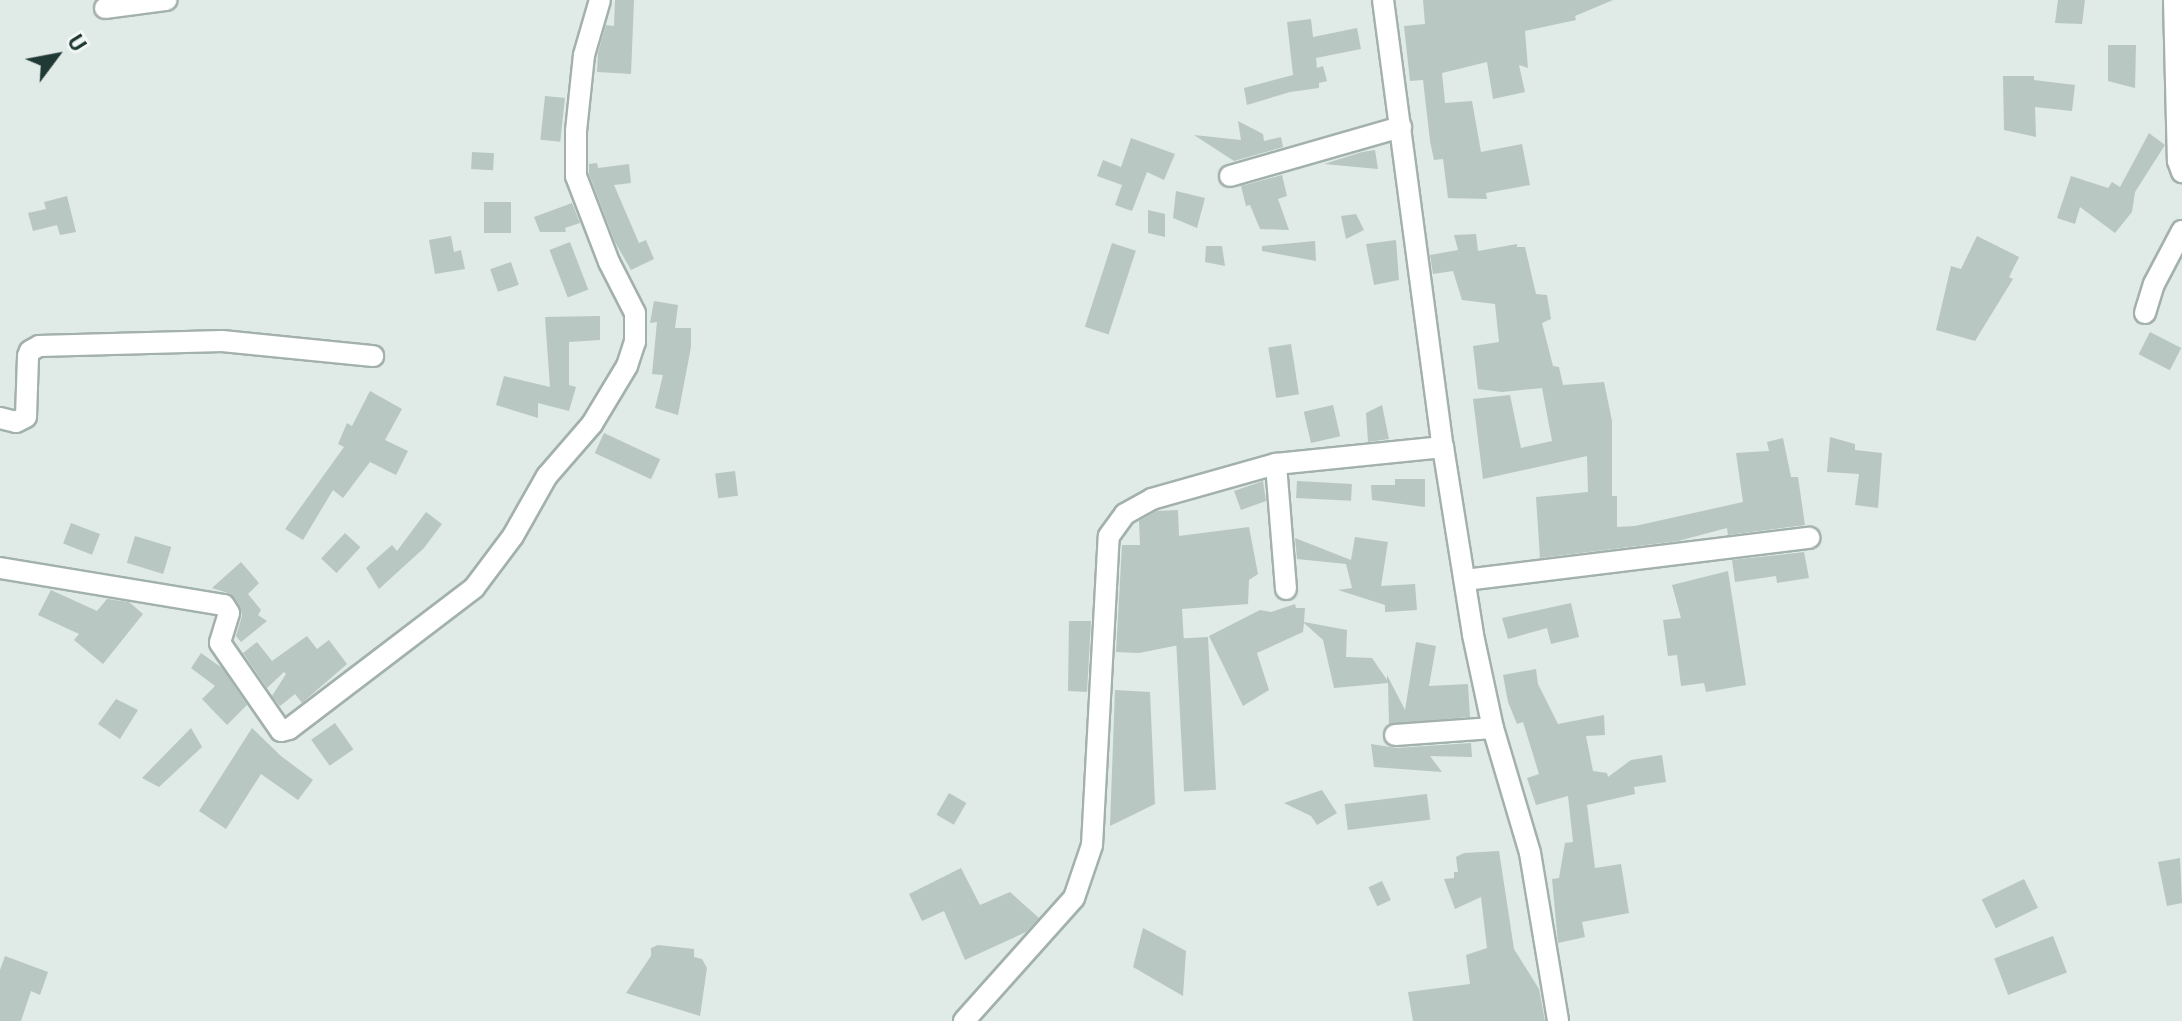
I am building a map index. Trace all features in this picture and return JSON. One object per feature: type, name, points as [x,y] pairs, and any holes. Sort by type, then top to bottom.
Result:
[{"type":"street","points":[[105,8],[166,0]]},
{"type":"street","points":[[0,568],[224,605],[229,613],[220,643],[281,731],[289,729],[474,588],[513,536],[547,476],[592,424],[627,366],[635,342],[635,313],[609,262],[576,176],[576,131],[584,55],[600,0]]},
{"type":"street","points":[[1383,0],[1443,447],[1473,635],[1493,728],[1530,853],[1558,1021]]},
{"type":"street","points":[[2174,0],[2177,21],[2178,161],[2182,172]]},
{"type":"street","points":[[1230,176],[1401,127]]},
{"type":"street","points":[[2145,313],[2154,284],[2182,231]]},
{"type":"street","points":[[0,418],[16,422],[26,417],[28,356],[39,346],[222,341],[373,356]]},
{"type":"street","points":[[964,1021],[1074,898],[1092,845],[1109,536],[1125,514],[1152,499],[1276,464],[1443,447]]},
{"type":"street","points":[[1276,464],[1286,589]]},
{"type":"street","points":[[1465,580],[1809,538]]},
{"type":"street","points":[[1395,735],[1493,728]]},
{"type":"building","points":[[615,0],[634,0],[631,74],[597,72],[598,53],[606,25],[614,26]]},
{"type":"building","points":[[1423,0],[1613,0],[1575,16],[1576,20],[1525,31],[1528,68],[1519,65],[1525,92],[1493,99],[1487,62],[1442,73],[1445,103],[1472,101],[1481,152],[1522,144],[1530,185],[1486,193],[1487,199],[1448,198],[1443,159],[1434,160],[1423,80],[1410,81],[1404,26],[1425,24]]},
{"type":"building","points":[[2058,0],[2085,0],[2082,24],[2055,23]]},
{"type":"building","points":[[1311,19],[1313,37],[1357,28],[1361,49],[1316,58],[1317,68],[1323,66],[1327,81],[1319,83],[1319,88],[1290,92],[1247,105],[1244,88],[1293,75],[1287,22]]},
{"type":"building","points":[[2108,45],[2136,45],[2135,88],[2108,81]]},
{"type":"building","points":[[2003,76],[2034,76],[2034,80],[2075,85],[2072,111],[2035,107],[2036,137],[2004,130]]},
{"type":"building","points":[[545,96],[565,98],[560,142],[540,140]]},
{"type":"building","points":[[1238,121],[1263,134],[1264,141],[1281,137],[1283,147],[1234,161],[1194,135],[1241,140]]},
{"type":"building","points":[[2149,133],[2165,145],[2135,192],[2132,212],[2115,233],[2080,207],[2075,224],[2057,218],[2071,176],[2108,188],[2112,182],[2120,187]]},
{"type":"building","points":[[1131,138],[1175,154],[1164,180],[1147,172],[1132,211],[1115,205],[1122,185],[1097,176],[1103,160],[1121,167]]},
{"type":"building","points":[[1375,150],[1378,169],[1324,164],[1362,152]]},
{"type":"building","points":[[472,152],[494,153],[493,170],[471,169]]},
{"type":"building","points":[[597,163],[598,168],[629,164],[631,183],[614,185],[639,243],[646,240],[654,259],[631,270],[615,242],[589,174],[589,164]]},
{"type":"building","points":[[1282,175],[1287,196],[1278,199],[1289,230],[1260,229],[1250,205],[1246,206],[1241,186]]},
{"type":"building","points":[[1176,191],[1205,198],[1197,228],[1173,218]]},
{"type":"building","points":[[67,196],[76,232],[60,235],[57,225],[33,231],[28,213],[46,209],[44,202]]},
{"type":"building","points":[[484,202],[511,202],[511,233],[484,233]]},
{"type":"building","points":[[572,203],[580,223],[565,228],[566,232],[540,232],[534,217]]},
{"type":"building","points":[[1148,210],[1165,214],[1165,237],[1148,233]]},
{"type":"building","points":[[1356,214],[1364,230],[1346,239],[1341,216]]},
{"type":"building","points":[[1476,234],[1478,251],[1517,244],[1517,247],[1525,247],[1536,294],[1547,295],[1551,319],[1542,323],[1553,366],[1559,367],[1563,385],[1604,382],[1612,421],[1612,496],[1617,496],[1617,527],[1635,526],[1743,502],[1736,453],[1769,451],[1767,442],[1783,438],[1791,477],[1798,477],[1805,525],[1728,535],[1727,528],[1678,541],[1540,558],[1536,497],[1588,492],[1587,456],[1483,479],[1473,399],[1510,395],[1521,448],[1552,441],[1542,388],[1502,392],[1478,389],[1473,346],[1499,342],[1495,304],[1462,300],[1453,271],[1433,274],[1430,255],[1458,250],[1454,235]]},
{"type":"building","points":[[451,236],[454,252],[461,250],[465,269],[435,274],[429,240]]},
{"type":"building","points":[[1977,236],[2019,257],[2009,277],[2013,279],[1975,341],[1936,330],[1951,266],[1961,269]]},
{"type":"building","points":[[1396,240],[1399,280],[1374,285],[1366,244]]},
{"type":"building","points":[[1315,241],[1316,261],[1262,251],[1262,246]]},
{"type":"building","points":[[570,242],[588,290],[568,297],[549,250]]},
{"type":"building","points":[[1112,243],[1136,251],[1109,334],[1085,327]]},
{"type":"building","points":[[1206,246],[1222,246],[1225,266],[1205,262]]},
{"type":"building","points":[[511,262],[519,285],[498,292],[490,269]]},
{"type":"building","points":[[654,301],[678,305],[675,328],[691,328],[691,347],[678,415],[655,408],[663,375],[652,374],[657,322],[650,323]]},
{"type":"building","points":[[600,316],[600,340],[569,342],[569,385],[576,387],[569,411],[538,403],[538,418],[496,405],[504,376],[550,387],[545,317]]},
{"type":"building","points":[[2150,332],[2181,348],[2170,370],[2139,354]]},
{"type":"building","points":[[1291,344],[1299,394],[1276,398],[1268,348]]},
{"type":"building","points":[[370,391],[402,409],[385,440],[408,451],[396,475],[370,462],[343,498],[333,490],[303,540],[285,529],[344,447],[338,444],[347,423],[352,426]]},
{"type":"building","points":[[1333,405],[1340,436],[1311,443],[1304,412]]},
{"type":"building","points":[[1382,405],[1389,439],[1368,442],[1366,413]]},
{"type":"building","points":[[604,433],[660,459],[651,479],[595,453]]},
{"type":"building","points":[[1830,437],[1855,444],[1855,450],[1882,453],[1878,508],[1855,505],[1859,474],[1827,472]]},
{"type":"building","points":[[735,471],[738,496],[718,498],[715,473]]},
{"type":"building","points":[[1395,479],[1425,479],[1425,507],[1372,500],[1371,485],[1395,485]]},
{"type":"building","points":[[1263,481],[1266,501],[1241,510],[1234,491]]},
{"type":"building","points":[[1297,481],[1352,484],[1351,501],[1296,498]]},
{"type":"building","points":[[1178,510],[1179,536],[1249,527],[1258,574],[1249,580],[1248,604],[1182,609],[1184,644],[1139,653],[1116,652],[1122,545],[1140,545],[1139,521],[1157,511]]},
{"type":"building","points":[[426,512],[442,524],[424,548],[379,589],[366,568],[392,545],[397,551]]},
{"type":"building","points":[[71,523],[100,534],[92,555],[63,544]]},
{"type":"building","points":[[345,533],[360,547],[336,573],[321,559]]},
{"type":"building","points":[[135,536],[171,547],[163,574],[127,563]]},
{"type":"building","points":[[1355,537],[1388,542],[1381,586],[1415,584],[1417,610],[1385,612],[1385,605],[1338,590],[1352,588],[1346,564],[1297,559],[1295,538],[1351,560]]},
{"type":"building","points":[[1804,552],[1809,578],[1777,583],[1776,576],[1735,582],[1732,560]]},
{"type":"building","points":[[241,562],[259,583],[248,594],[261,610],[258,615],[267,621],[241,642],[236,636],[242,616],[240,606],[231,594],[212,588]]},
{"type":"building","points":[[1728,571],[1746,685],[1706,692],[1704,683],[1681,686],[1677,655],[1668,656],[1663,620],[1681,618],[1672,585]]},
{"type":"building","points":[[51,590],[97,611],[107,599],[129,602],[143,614],[103,664],[74,640],[79,634],[38,615]]},
{"type":"building","points":[[1571,603],[1579,637],[1551,644],[1547,628],[1508,639],[1502,618]]},
{"type":"building","points":[[1295,604],[1296,608],[1305,608],[1304,622],[1347,630],[1346,657],[1372,658],[1387,680],[1387,675],[1405,710],[1416,642],[1436,646],[1429,686],[1468,684],[1470,717],[1389,724],[1388,683],[1334,688],[1323,640],[1304,623],[1303,632],[1257,653],[1269,690],[1243,706],[1209,636],[1260,610],[1271,612]]},
{"type":"building","points":[[1069,621],[1091,621],[1087,692],[1068,691]]},
{"type":"building","points":[[307,636],[317,649],[329,640],[347,664],[302,703],[295,694],[280,706],[272,696],[286,674],[284,672],[267,688],[243,653],[257,642],[272,661]]},
{"type":"building","points":[[1208,637],[1216,790],[1184,791],[1176,639]]},
{"type":"building","points":[[201,653],[222,668],[247,705],[227,725],[202,699],[215,686],[191,668]]},
{"type":"building","points":[[1536,669],[1538,684],[1558,724],[1604,715],[1605,735],[1586,736],[1593,771],[1607,773],[1608,777],[1631,760],[1662,755],[1666,782],[1634,787],[1635,794],[1587,805],[1595,868],[1621,864],[1629,913],[1582,922],[1585,937],[1558,943],[1552,879],[1559,878],[1565,843],[1573,842],[1568,796],[1536,805],[1527,778],[1539,774],[1523,722],[1517,724],[1508,702],[1503,675]]},
{"type":"building","points":[[1115,690],[1150,692],[1155,804],[1110,826]]},
{"type":"building","points":[[116,699],[138,710],[120,739],[98,724]]},
{"type":"building","points":[[335,723],[353,749],[330,766],[311,740]]},
{"type":"building","points":[[191,728],[202,747],[159,787],[142,778]]},
{"type":"building","points":[[252,728],[281,756],[313,780],[298,800],[261,774],[226,829],[199,811]]},
{"type":"building","points":[[1471,743],[1472,757],[1430,756],[1442,772],[1374,767],[1371,744],[1396,748]]},
{"type":"building","points":[[1322,790],[1337,813],[1317,825],[1311,816],[1284,803]]},
{"type":"building","points":[[949,793],[966,803],[954,825],[936,815]]},
{"type":"building","points":[[1427,794],[1430,820],[1348,830],[1345,804]]},
{"type":"building","points":[[1499,851],[1514,949],[1539,989],[1545,1021],[1413,1021],[1408,992],[1470,984],[1466,955],[1487,948],[1481,897],[1455,909],[1444,879],[1454,878],[1454,872],[1458,872],[1456,857],[1464,853]]},
{"type":"building","points":[[2180,858],[2182,903],[2167,906],[2158,862]]},
{"type":"building","points":[[961,868],[980,905],[1010,892],[1039,918],[1026,932],[965,960],[944,911],[922,921],[909,894]]},
{"type":"building","points":[[2024,879],[2038,908],[1996,928],[1982,900]]},
{"type":"building","points":[[1382,881],[1391,900],[1377,906],[1368,887]]},
{"type":"building","points":[[1143,928],[1186,951],[1183,996],[1133,967]]},
{"type":"building","points":[[2053,936],[2067,972],[2008,995],[1994,959]]},
{"type":"building","points":[[658,945],[694,949],[694,957],[702,959],[707,968],[700,1016],[626,993],[651,956],[651,948]]},
{"type":"building","points":[[5,956],[48,972],[40,995],[31,991],[21,1021],[0,1021],[0,970]]}]
